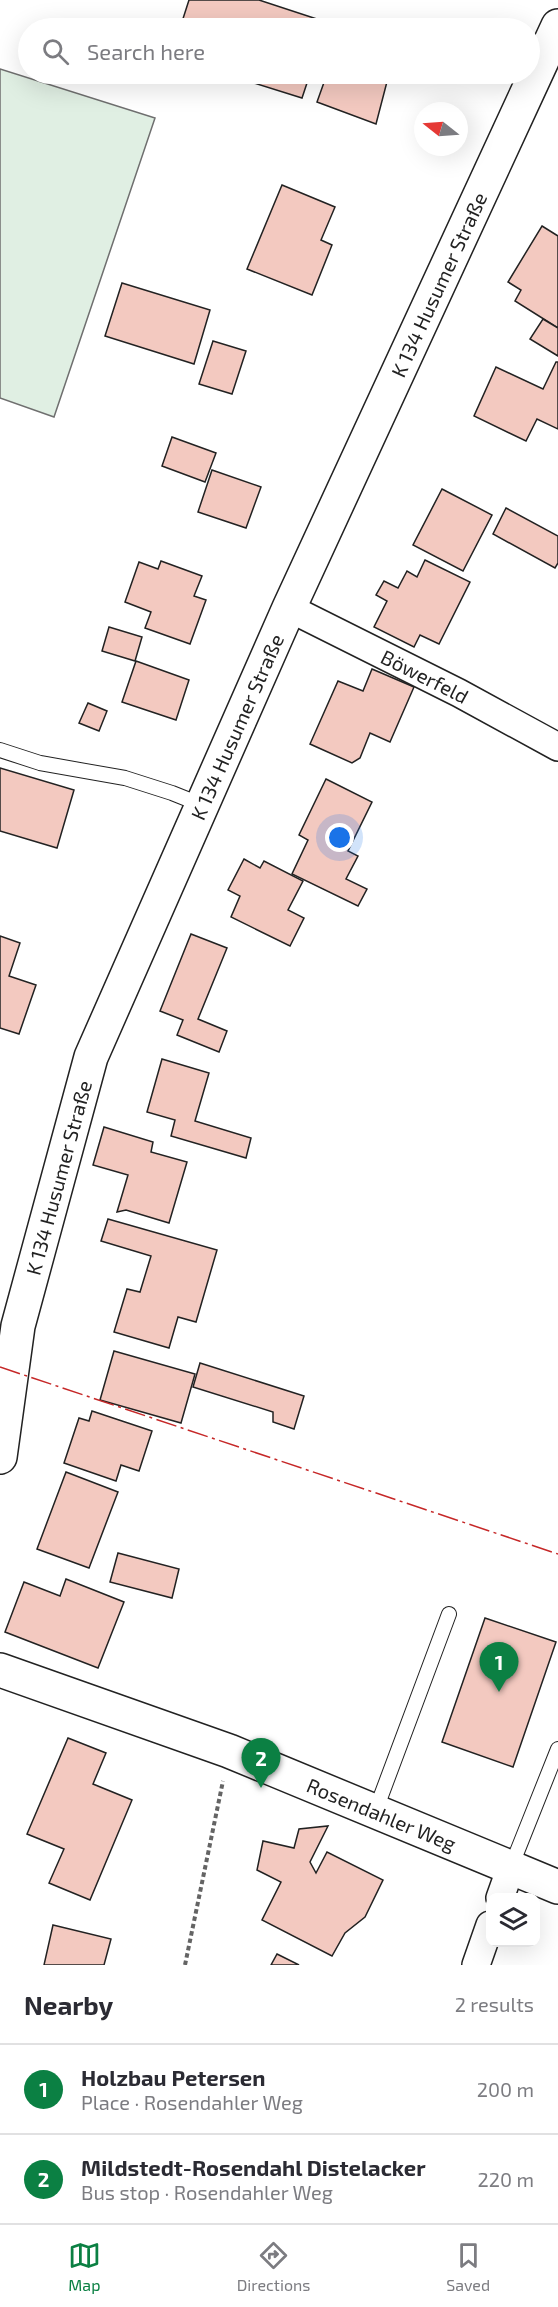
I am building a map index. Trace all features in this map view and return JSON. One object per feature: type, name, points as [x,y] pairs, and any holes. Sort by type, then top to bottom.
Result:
[{"type":"street","name":"K 134 Husumer Straße","points":[[540,65],[558,26]]},
{"type":"street","name":"K 134 Husumer Straße","points":[[0,1456],[18,1326],[91,1057],[289,608],[531,84]]},
{"type":"street","name":"Böwerfeld","points":[[289,608],[459,693],[558,747]]},
{"type":"street","name":"Rosendahler Weg","points":[[0,1670],[229,1751],[375,1812],[505,1882],[558,1887]]},
{"type":"street","points":[[476,1965],[486,1936]]},
{"type":"lane","points":[[0,750],[40,763],[125,778],[172,792],[202,805]]},
{"type":"lane","points":[[375,1812],[449,1614]]},
{"type":"lane","points":[[505,1882],[558,1749]]},
{"type":"path","points":[[185,1965],[229,1751]]},
{"type":"green space","points":[[0,69],[18,75],[18,84],[47,84],[155,118],[54,417],[0,398]]},
{"type":"building","points":[[189,0],[259,0],[314,18],[183,18]]},
{"type":"building","points":[[257,84],[307,84],[302,98]]},
{"type":"building","points":[[323,84],[386,84],[376,124],[317,102]]},
{"type":"building","points":[[282,185],[335,207],[321,240],[332,245],[312,295],[247,269]]},
{"type":"building","points":[[542,226],[558,236],[558,328],[515,301],[521,290],[508,282]]},
{"type":"building","points":[[122,283],[210,310],[194,364],[105,336]]},
{"type":"building","points":[[543,319],[558,328],[558,356],[530,339]]},
{"type":"building","points":[[213,341],[246,351],[232,394],[199,384]]},
{"type":"building","points":[[558,362],[558,429],[537,419],[526,441],[474,416],[496,367],[543,389]]},
{"type":"building","points":[[172,437],[216,453],[205,482],[162,466]]},
{"type":"building","points":[[212,470],[261,487],[246,528],[198,512]]},
{"type":"building","points":[[442,489],[492,515],[463,571],[413,545]]},
{"type":"building","points":[[506,508],[558,536],[558,563],[555,568],[493,534]]},
{"type":"building","points":[[425,560],[470,582],[439,644],[420,635],[414,647],[374,627],[387,601],[376,595],[384,581],[398,588],[407,571],[417,577]]},
{"type":"building","points":[[161,561],[202,576],[194,596],[206,600],[190,644],[145,628],[151,612],[125,602],[139,562],[158,569]]},
{"type":"building","points":[[109,627],[142,637],[135,661],[102,651]]},
{"type":"building","points":[[136,661],[189,680],[176,720],[122,702]]},
{"type":"building","points":[[372,669],[414,687],[390,742],[370,733],[360,758],[352,763],[310,744],[338,681],[363,691]]},
{"type":"building","points":[[88,703],[107,711],[99,731],[79,723]]},
{"type":"building","points":[[0,768],[74,790],[57,848],[0,831]]},
{"type":"building","points":[[326,779],[372,802],[348,851],[358,856],[346,879],[367,889],[358,906],[292,874],[308,840],[299,835]]},
{"type":"building","points":[[244,859],[260,868],[264,861],[303,881],[288,910],[304,918],[290,946],[231,917],[240,896],[228,890]]},
{"type":"building","points":[[191,934],[227,948],[198,1019],[227,1031],[219,1052],[177,1035],[183,1020],[160,1011]]},
{"type":"building","points":[[0,936],[20,943],[9,976],[36,985],[19,1034],[0,1028]]},
{"type":"building","points":[[162,1059],[209,1073],[195,1121],[251,1138],[246,1158],[171,1136],[175,1120],[147,1112]]},
{"type":"building","points":[[104,1127],[153,1142],[151,1152],[187,1162],[169,1223],[126,1210],[117,1212],[128,1175],[93,1165]]},
{"type":"building","points":[[108,1219],[217,1250],[196,1322],[178,1317],[169,1348],[114,1332],[127,1289],[140,1292],[151,1256],[101,1241]]},
{"type":"building","points":[[114,1351],[195,1374],[181,1423],[100,1400]]},
{"type":"building","points":[[200,1363],[304,1396],[294,1429],[273,1422],[273,1412],[193,1387]]},
{"type":"building","points":[[92,1411],[152,1431],[139,1471],[121,1465],[116,1481],[64,1463],[79,1418],[89,1421]]},
{"type":"building","points":[[66,1472],[118,1492],[89,1568],[37,1549]]},
{"type":"building","points":[[118,1553],[179,1569],[172,1598],[110,1582]]},
{"type":"building","points":[[66,1579],[124,1602],[98,1668],[5,1632],[24,1582],[60,1596]]},
{"type":"building","points":[[485,1618],[556,1642],[513,1767],[442,1742]]},
{"type":"building","points":[[68,1738],[106,1753],[93,1784],[132,1800],[90,1900],[49,1883],[64,1849],[27,1834]]},
{"type":"building","points":[[328,1826],[310,1862],[316,1873],[327,1852],[383,1880],[365,1917],[345,1933],[332,1956],[262,1920],[281,1882],[257,1870],[263,1841],[294,1848],[299,1829]]},
{"type":"building","points":[[53,1925],[111,1939],[104,1965],[44,1965]]},
{"type":"building","points":[[277,1954],[299,1965],[271,1965]]},
{"type":"power","points":[[0,1367],[558,1554]]},
{"type":"place","name":"Holzbau Petersen","points":[[499,1692]]},
{"type":"place","name":"Mildstedt-Rosendahl Distelacker","points":[[261,1788]]}]
